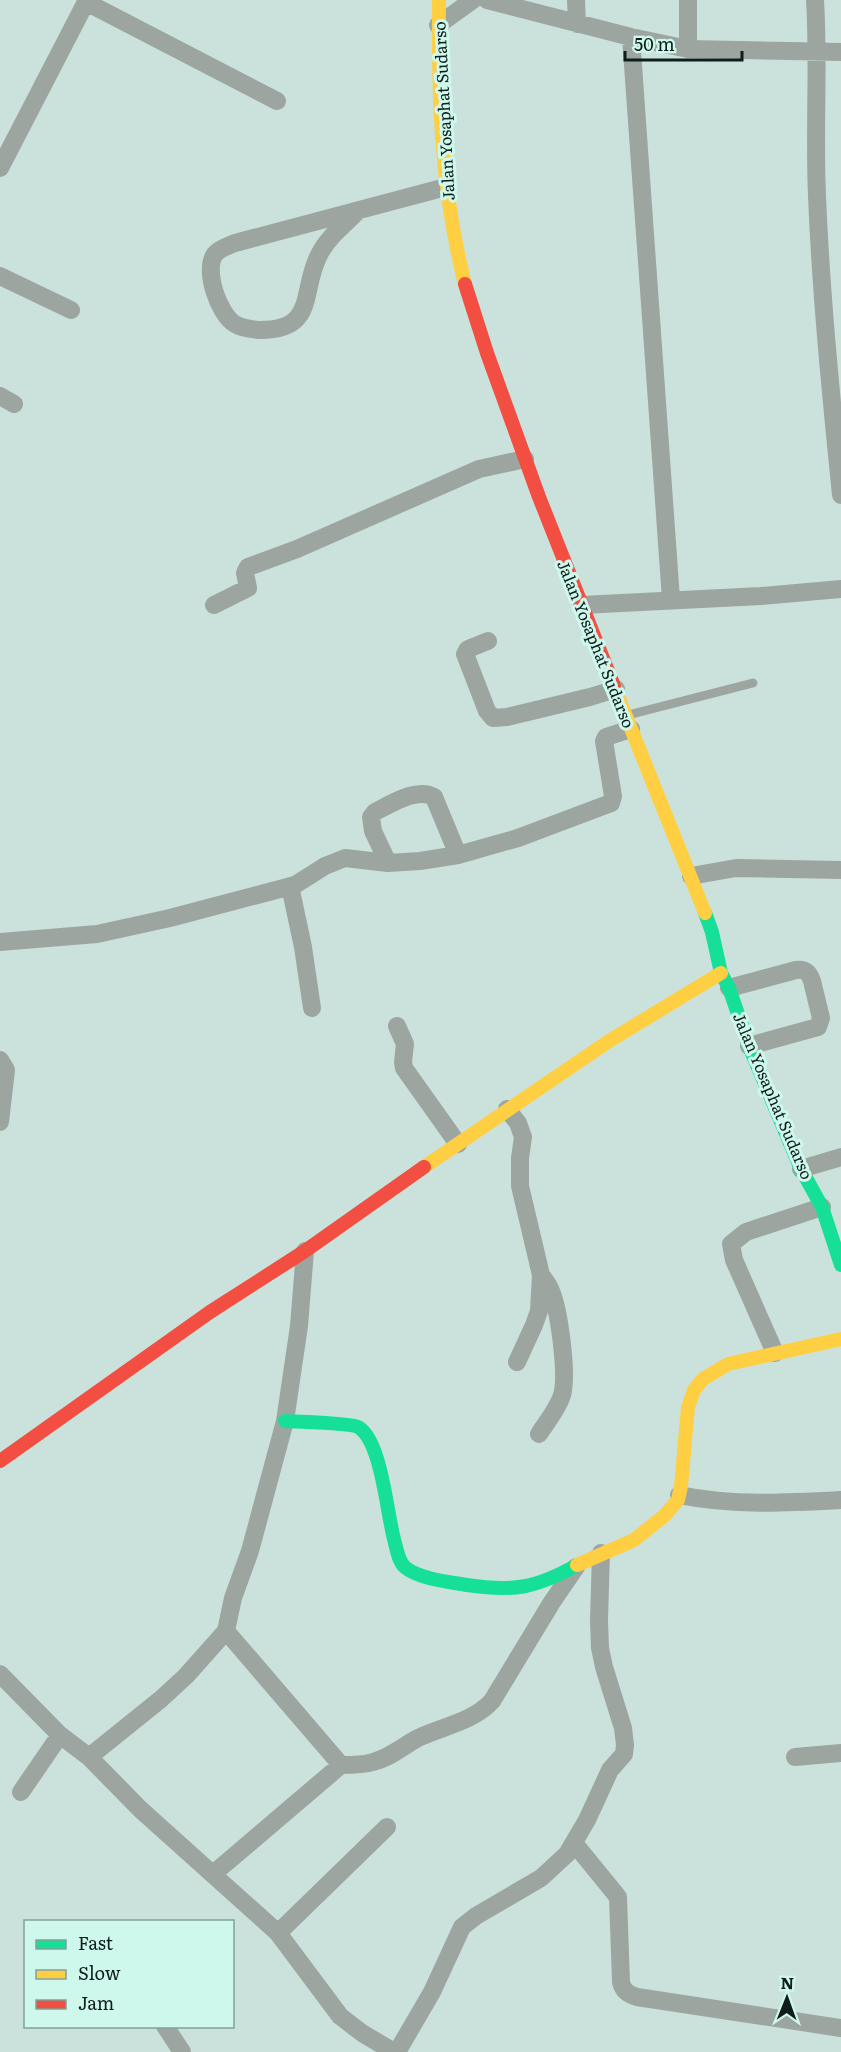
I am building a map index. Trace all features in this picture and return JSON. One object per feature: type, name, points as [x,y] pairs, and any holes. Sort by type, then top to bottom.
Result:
[{"type":"street","name":"Jalan Yosaphat Sudarso","points":[[439,0],[440,99],[446,187],[458,261],[513,461],[553,535],[582,605],[603,693],[628,722],[712,932],[725,981],[749,1046],[801,1169],[822,1207],[841,1265]]},
{"type":"street","points":[[438,25],[473,0]]},
{"type":"street","points":[[487,0],[631,38],[688,49],[841,52]]},
{"type":"street","points":[[576,0],[577,24]]},
{"type":"street","points":[[688,0],[688,49]]},
{"type":"street","points":[[815,0],[817,195],[832,407],[841,495]]},
{"type":"street","points":[[0,168],[86,1],[277,101]]},
{"type":"street","points":[[631,38],[671,599]]},
{"type":"street","points":[[358,211],[320,252],[313,268],[305,309],[291,323],[256,330],[236,324],[228,318],[220,304],[211,278],[212,260],[220,249],[235,243],[446,187]]},
{"type":"street","points":[[0,276],[71,310]]},
{"type":"street","points":[[214,605],[248,588],[245,573],[248,567],[297,549],[479,469],[513,461]]},
{"type":"street","points":[[582,605],[761,596],[841,589]]},
{"type":"street","points":[[488,641],[468,650],[465,654],[487,711],[494,718],[507,717],[603,693]]},
{"type":"street","points":[[0,942],[97,934],[170,918],[290,886],[345,858],[388,863],[420,861],[458,855],[518,838],[611,803],[613,796],[604,741],[606,737],[628,722]]},
{"type":"street","points":[[388,863],[376,840],[371,826],[371,817],[375,812],[417,794],[434,797],[458,855]]},
{"type":"street","points":[[691,876],[736,868],[841,870]]},
{"type":"street","points":[[290,886],[303,947],[312,1008]]},
{"type":"street","points":[[0,1461],[210,1312],[305,1251],[507,1109],[609,1041],[725,981],[799,969],[808,973],[821,1018],[820,1024],[811,1030],[749,1046]]},
{"type":"street","points":[[397,1026],[405,1044],[403,1062],[405,1068],[458,1144]]},
{"type":"street","points":[[0,1060],[6,1070],[0,1122]]},
{"type":"street","points":[[507,1109],[518,1123],[523,1137],[520,1186],[541,1275],[538,1311],[517,1362]]},
{"type":"street","points":[[801,1169],[841,1157]]},
{"type":"street","points":[[775,1353],[734,1260],[731,1244],[746,1233],[822,1207]]},
{"type":"street","points":[[88,1757],[161,1699],[186,1676],[226,1631],[233,1598],[250,1551],[285,1421],[299,1326],[305,1251]]},
{"type":"street","points":[[539,1434],[561,1399],[564,1383],[562,1346],[554,1300],[550,1288],[541,1275]]},
{"type":"street","points":[[285,1421],[357,1426],[366,1432],[383,1481],[398,1554],[401,1563],[408,1569],[438,1579],[516,1589],[533,1586],[558,1576],[638,1536],[667,1512],[679,1496],[688,1407],[696,1386],[703,1379],[728,1364],[841,1339]]},
{"type":"street","points":[[679,1496],[737,1503],[841,1500]]},
{"type":"street","points":[[0,1674],[60,1735],[88,1757],[140,1809],[278,1933],[340,2016],[362,2033],[396,2052],[432,1992],[462,1927],[476,1916],[541,1878],[567,1854],[610,1770],[625,1751],[623,1728],[600,1648],[601,1553]]},
{"type":"street","points":[[213,1874],[341,1765],[381,1760],[419,1738],[452,1725],[486,1707],[578,1565]]},
{"type":"street","points":[[226,1631],[341,1765]]},
{"type":"street","points":[[21,1792],[60,1735]]},
{"type":"street","points":[[795,1757],[841,1753]]},
{"type":"street","points":[[278,1933],[387,1827]]},
{"type":"street","points":[[574,1842],[619,1899],[621,1982],[622,1987],[628,1993],[637,1997],[841,2028]]},
{"type":"street","points":[[166,2028],[182,2052]]},
{"type":"lane","points":[[628,722],[753,683]]},
{"type":"traffic: fast","points":[[705,913],[712,932],[721,973],[729,988],[749,1046],[801,1169],[822,1207],[841,1265]]},
{"type":"traffic: fast","points":[[285,1421],[353,1426],[358,1427],[366,1435],[378,1463],[399,1557],[404,1566],[412,1572],[435,1580],[484,1587],[512,1588],[549,1579],[577,1565]]},
{"type":"traffic: slow","points":[[439,0],[440,108],[446,179],[465,284]]},
{"type":"traffic: slow","points":[[614,686],[705,913]]},
{"type":"traffic: slow","points":[[424,1167],[609,1041],[721,973]]},
{"type":"traffic: slow","points":[[577,1565],[634,1540],[664,1516],[678,1500],[688,1407],[694,1390],[703,1379],[728,1364],[841,1339]]},
{"type":"traffic: jam","points":[[465,284],[487,353],[539,497],[614,686]]},
{"type":"traffic: jam","points":[[0,1461],[210,1312],[305,1251],[424,1167]]}]
